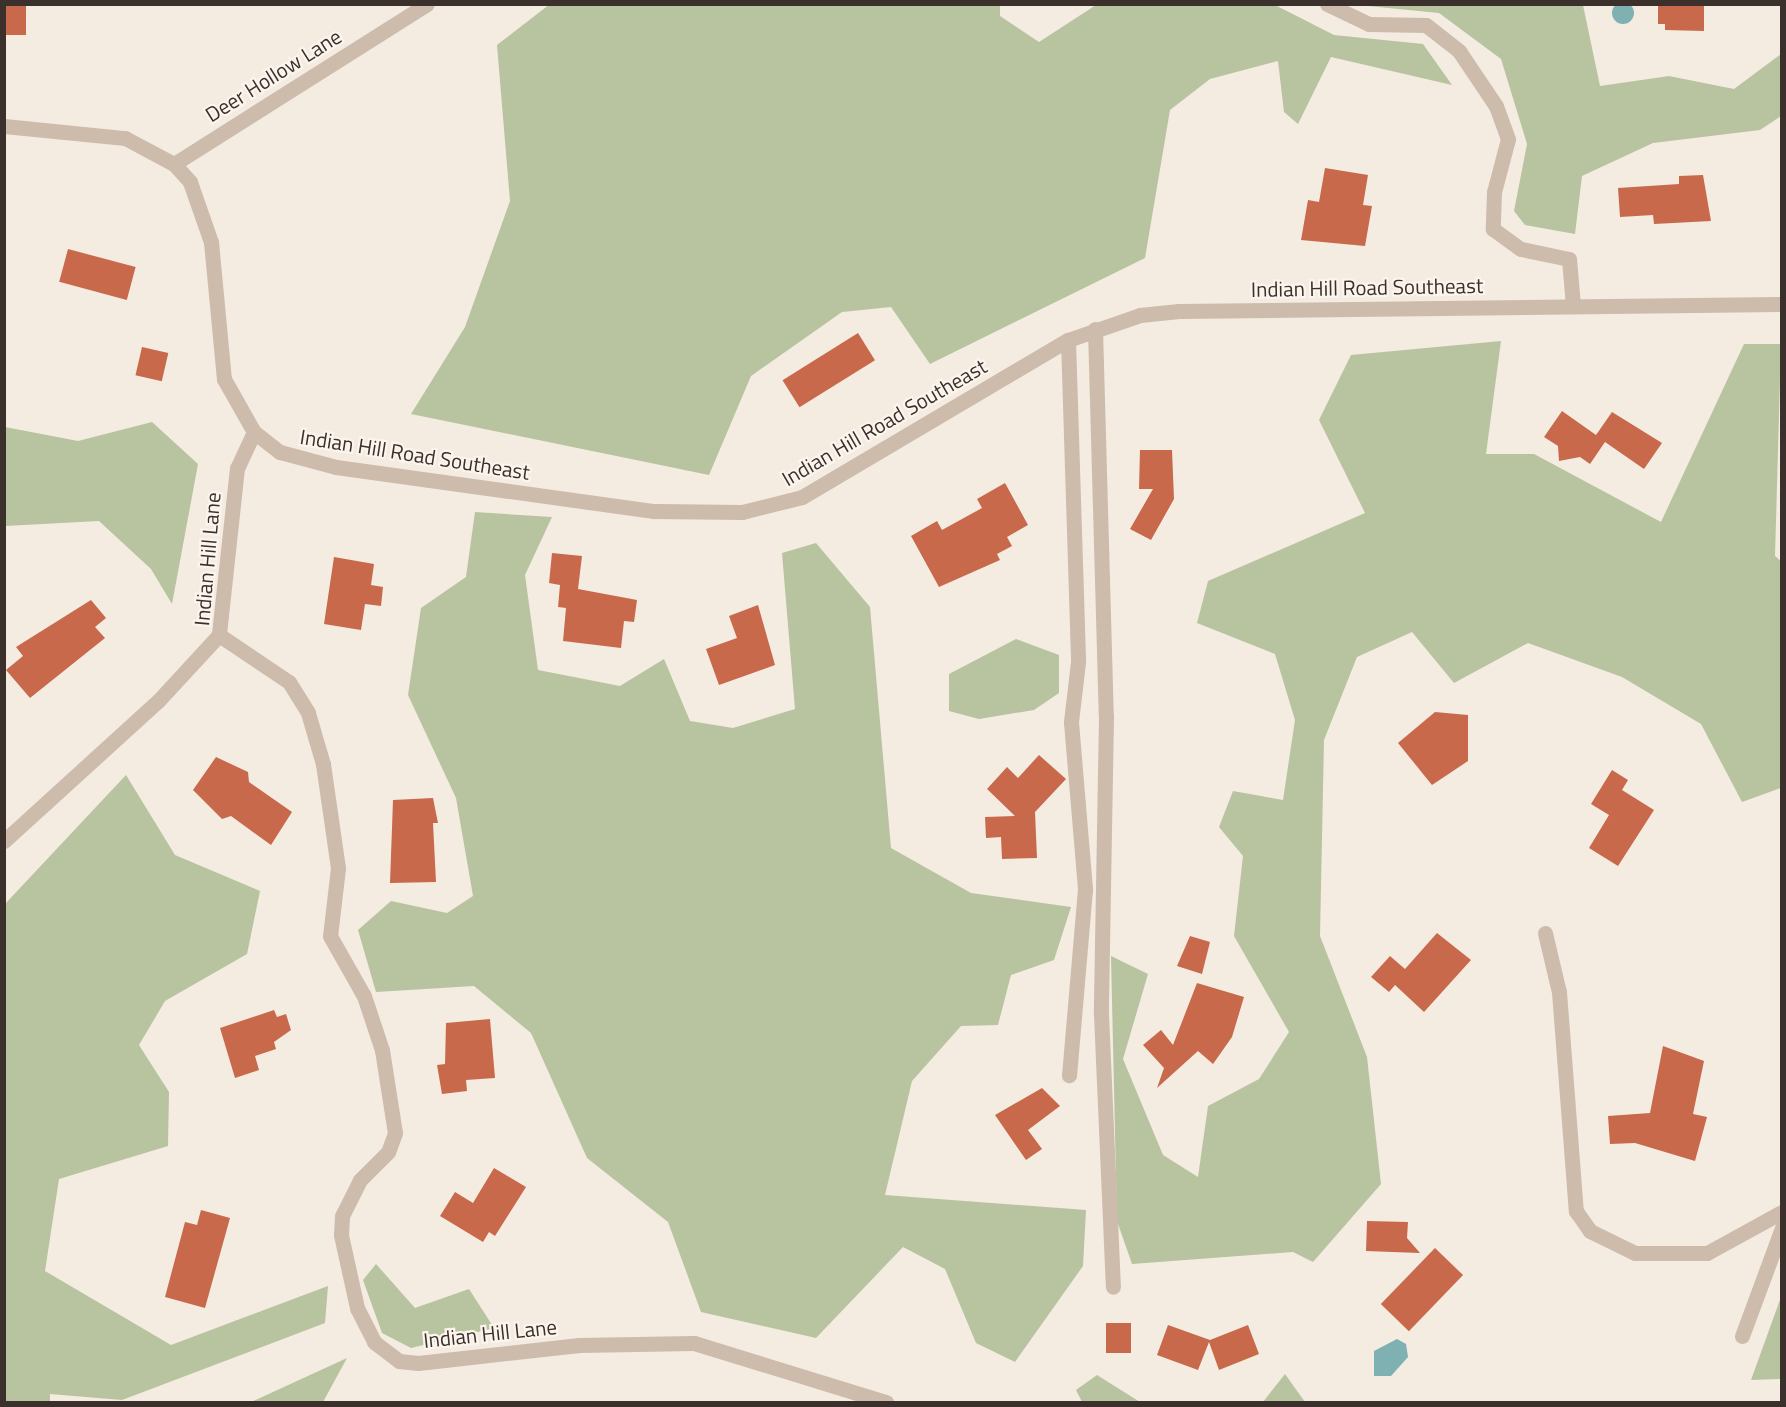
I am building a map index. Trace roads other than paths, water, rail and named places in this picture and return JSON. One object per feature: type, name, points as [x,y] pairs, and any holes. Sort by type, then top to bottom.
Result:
[{"type":"street","name":"Deer Hollow Lane","points":[[174,164],[427,4]]},
{"type":"street","points":[[1326,4],[1369,24],[1426,25],[1459,51],[1496,106],[1508,139],[1494,192],[1493,229],[1521,249],[1569,259],[1573,306]]},
{"type":"street","name":"Indian Hill Road Southeast","points":[[4,126],[125,138],[174,164],[200,202],[212,242],[224,379],[254,432],[280,452],[336,467],[654,511],[742,512],[771,508],[824,486],[1068,340],[1095,329],[1179,310],[1782,304]]},
{"type":"street","points":[[1095,329],[1106,717],[1101,1014],[1113,1287]]},
{"type":"street","points":[[1068,340],[1078,662],[1071,722],[1085,889],[1069,1075]]},
{"type":"street","name":"Indian Hill Lane","points":[[254,432],[237,468],[219,635],[289,682],[308,713],[323,764],[338,868],[330,936],[364,996],[382,1050],[394,1123],[388,1152],[360,1180],[342,1216],[341,1236],[357,1308],[374,1342],[399,1361],[418,1363],[579,1345],[694,1343],[886,1402]]},
{"type":"street","points":[[4,841],[158,701],[219,635]]},
{"type":"street","points":[[1545,933],[1559,992],[1576,1210],[1590,1231],[1635,1253],[1707,1253],[1782,1212]]},
{"type":"street","points":[[1742,1336],[1782,1228]]},
{"type":"water","points":[[1619,2],[1627,2],[1634,9],[1634,17],[1627,24],[1619,24],[1612,17],[1612,9]]},
{"type":"water","points":[[1397,1339],[1406,1344],[1408,1357],[1391,1376],[1374,1376],[1374,1351]]}]
